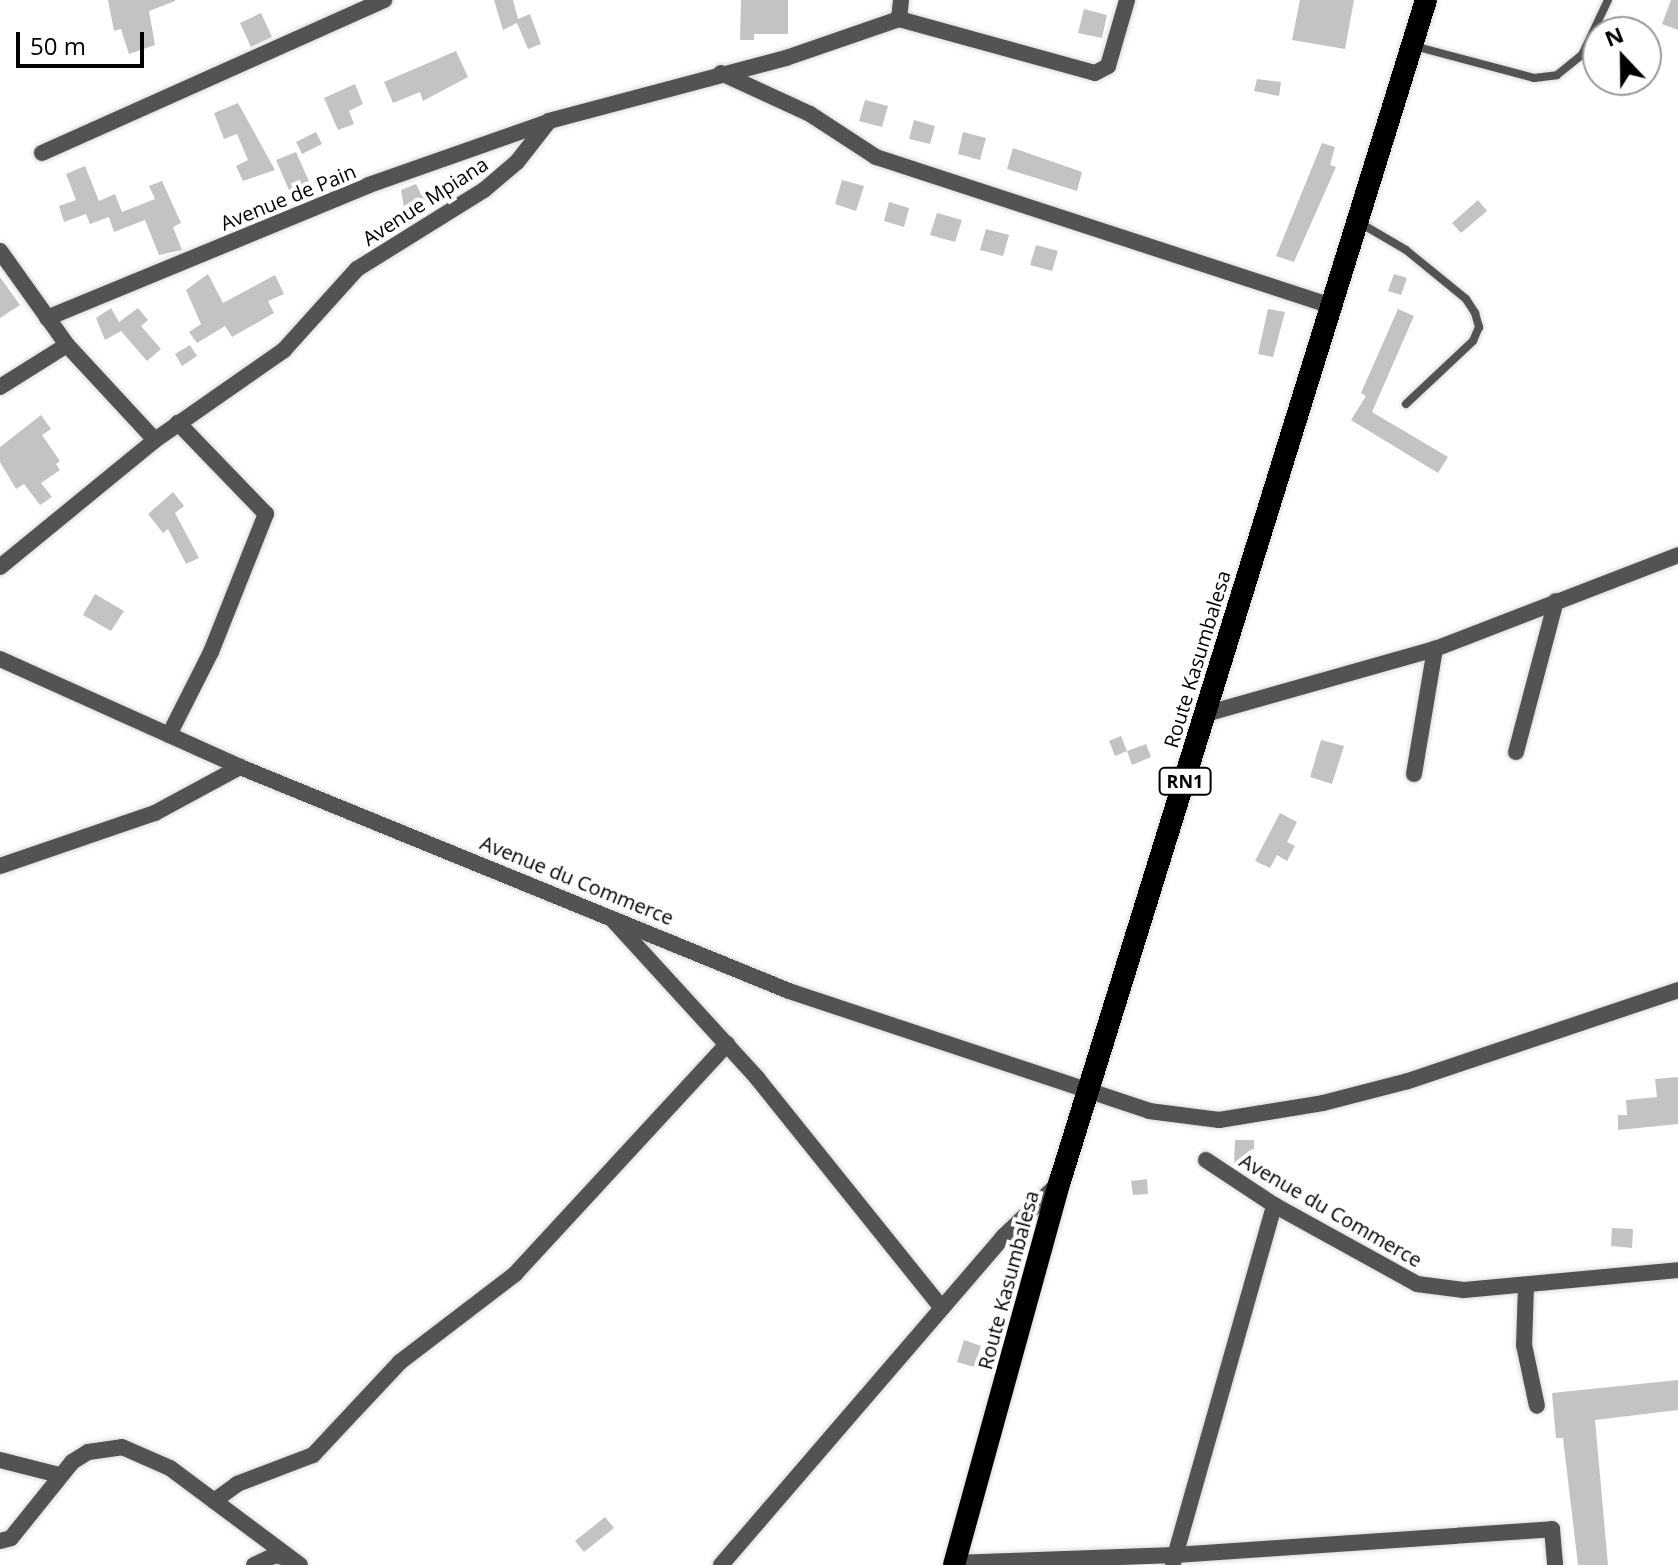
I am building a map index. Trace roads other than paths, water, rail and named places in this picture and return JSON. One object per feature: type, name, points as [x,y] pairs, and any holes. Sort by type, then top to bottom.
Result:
[{"type":"highway","name":"Route Kasumbalesa","points":[[954,1564],[1060,1181],[1331,306],[1360,223],[1426,0]]},
{"type":"street","points":[[42,153],[384,0]]},
{"type":"street","points":[[899,19],[901,0]]},
{"type":"street","points":[[549,121],[786,58],[899,19],[1095,73],[1108,66],[1127,0]]},
{"type":"street","points":[[721,73],[810,114],[876,157],[1331,306]]},
{"type":"street","name":"Avenue de Pain","points":[[47,318],[369,185],[549,121]]},
{"type":"street","name":"Avenue Mpiana","points":[[0,567],[155,440],[284,350],[357,269],[484,190],[517,162],[549,121]]},
{"type":"street","points":[[0,251],[67,345],[155,440]]},
{"type":"street","points":[[0,387],[67,345]]},
{"type":"street","points":[[169,735],[211,652],[266,514],[178,423]]},
{"type":"street","points":[[1205,714],[1435,649],[1678,555]]},
{"type":"street","points":[[1516,752],[1556,601]]},
{"type":"street","points":[[1414,774],[1435,649]]},
{"type":"street","name":"Avenue du Commerce","points":[[0,659],[240,767],[607,913],[789,991],[1089,1095],[1149,1111],[1219,1120],[1323,1103],[1408,1081],[1678,990]]},
{"type":"street","points":[[0,866],[155,813],[240,767]]},
{"type":"street","points":[[607,913],[727,1044],[942,1308]]},
{"type":"street","points":[[214,1501],[237,1484],[313,1455],[400,1362],[515,1274],[727,1044]]},
{"type":"street","name":"Avenue du Commerce","points":[[1206,1160],[1274,1205],[1417,1284],[1464,1290],[1678,1270]]},
{"type":"street","points":[[721,1565],[942,1308],[1060,1181]]},
{"type":"street","points":[[1174,1560],[1274,1205]]},
{"type":"street","points":[[1526,1286],[1524,1345],[1537,1406]]},
{"type":"street","points":[[0,1541],[11,1538],[59,1475],[88,1452],[122,1447],[156,1460],[296,1562]]},
{"type":"street","points":[[0,1460],[59,1475]]},
{"type":"street","points":[[954,1564],[1174,1560],[1552,1529],[1555,1565]]},
{"type":"street","points":[[254,1565],[275,1555],[296,1562]]},
{"type":"lane","points":[[1413,46],[1534,78],[1557,75],[1582,55],[1608,0]]},
{"type":"lane","points":[[1360,223],[1406,250],[1466,299],[1479,327],[1473,341],[1406,404]]}]
